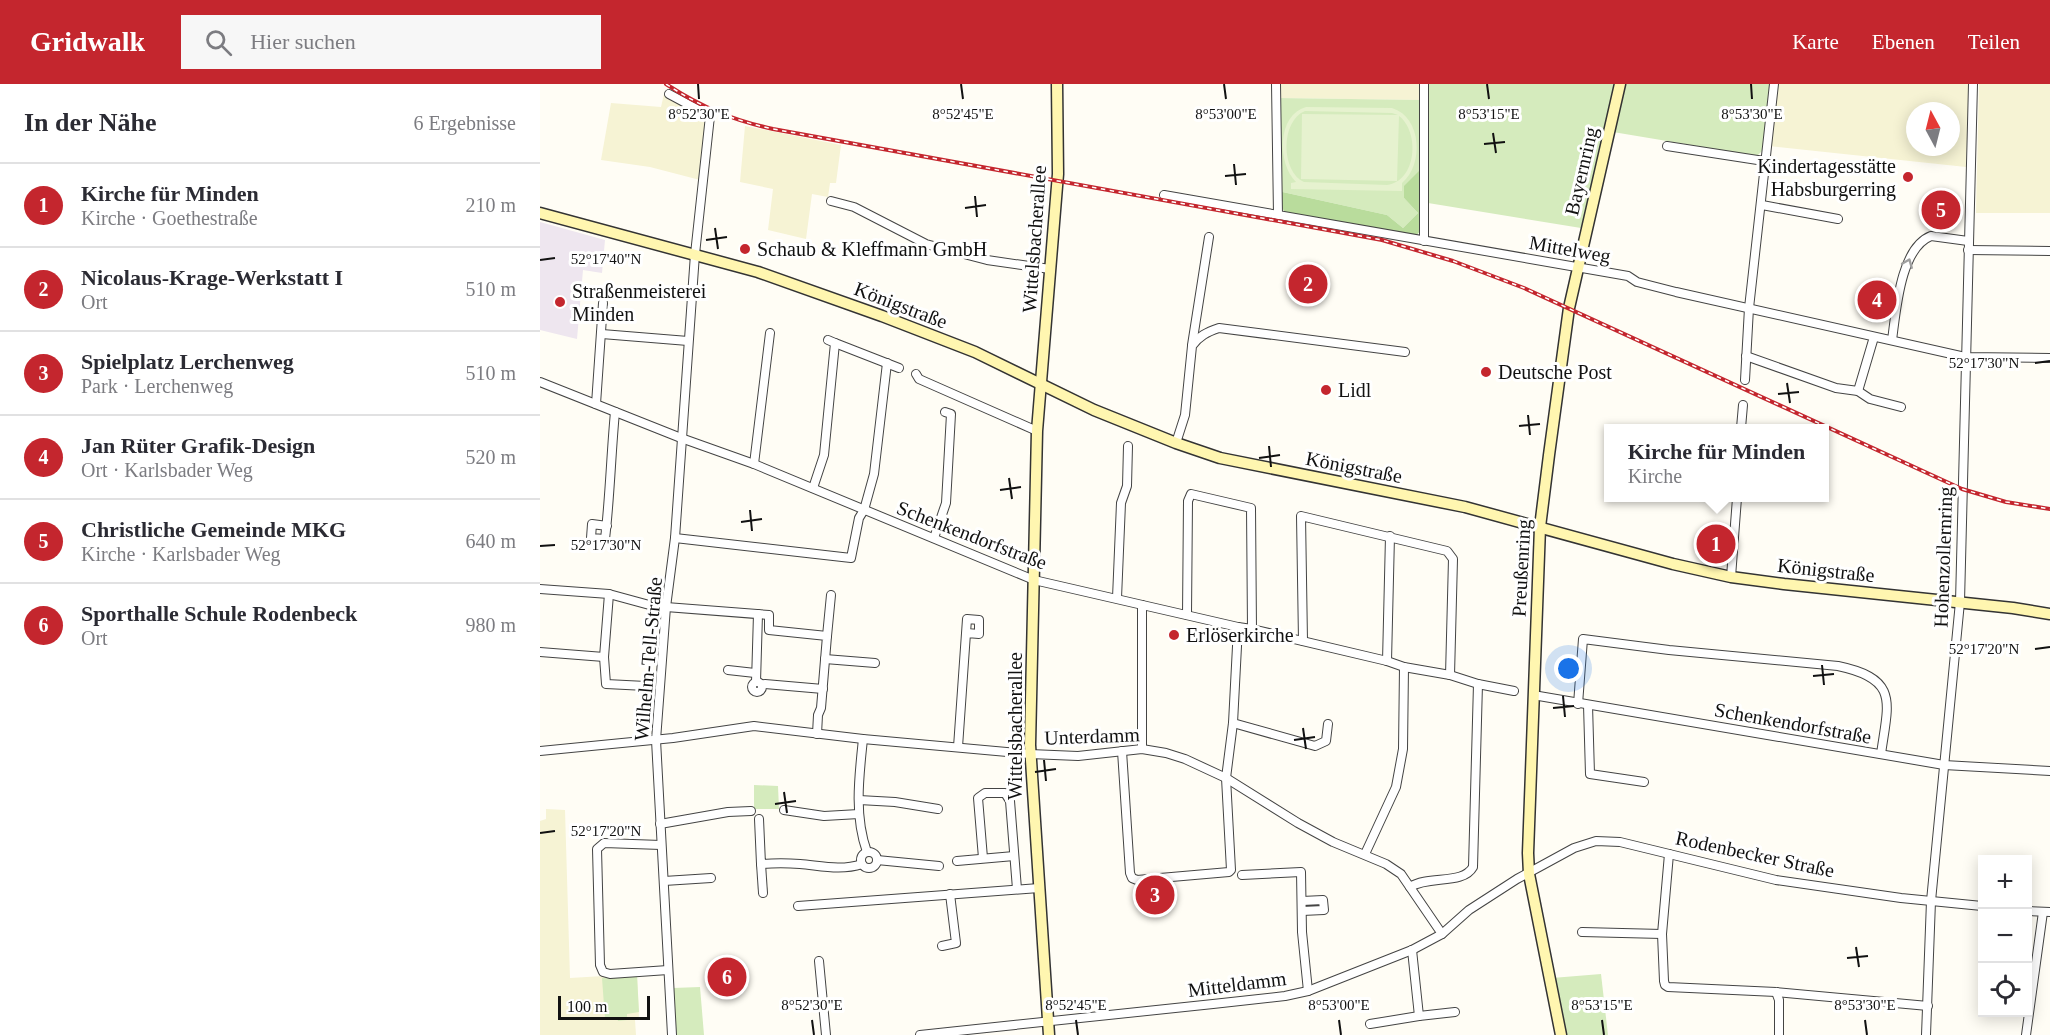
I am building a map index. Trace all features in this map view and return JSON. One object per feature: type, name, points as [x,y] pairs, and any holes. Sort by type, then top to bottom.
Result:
[{"type":"street","name":"Wittelsbacherallee","points":[[1049,1035],[1030,754],[1038,431],[1058,174],[1057,84]]},
{"type":"street","points":[[1276,84],[1278,215]]},
{"type":"street","points":[[1424,84],[1424,241]]},
{"type":"street","name":"Bayernring","points":[[1577,266],[1620,84]]},
{"type":"street","points":[[1745,380],[1749,308],[1774,84]]},
{"type":"street","name":"Hohenzollernring","points":[[1926,1035],[1931,901],[1960,602],[1973,84]]},
{"type":"street","name":"Wilhelm-Tell-Straße","points":[[669,94],[710,116],[695,254],[675,538],[666,607],[656,740],[672,1035]]},
{"type":"street","points":[[1667,146],[1764,161]]},
{"type":"street","name":"Mittelweg","points":[[1164,195],[1628,276],[1637,282],[1965,357],[2050,358]]},
{"type":"street","points":[[831,201],[854,207],[926,244],[987,260],[1050,269]]},
{"type":"street","points":[[1762,205],[1838,219]]},
{"type":"street","name":"Königstraße","points":[[540,213],[776,278],[975,352],[1094,410],[1176,443],[1231,460],[1465,507],[1672,564],[1731,577],[2050,614]]},
{"type":"street","points":[[1892,340],[1904,274],[1917,246],[1931,236],[1968,241]]},
{"type":"street","points":[[1176,443],[1185,415],[1192,346],[1209,237]]},
{"type":"street","points":[[1968,250],[2050,250]]},
{"type":"street","name":"Preußenring","points":[[1561,1035],[1529,874],[1528,853],[1540,527],[1566,329],[1577,266]]},
{"type":"street","points":[[596,404],[603,303]]},
{"type":"street","points":[[1192,346],[1207,331],[1219,328],[1405,352]]},
{"type":"street","points":[[754,464],[770,333]]},
{"type":"street","points":[[602,334],[688,340]]},
{"type":"street","points":[[1858,391],[1874,337]]},
{"type":"street","points":[[813,488],[824,455],[831,341],[899,368]]},
{"type":"street","points":[[1746,356],[1836,388],[1858,391],[1870,399],[1902,407]]},
{"type":"street","points":[[675,538],[851,558],[859,518],[864,510],[874,474],[887,363]]},
{"type":"street","points":[[916,374],[919,379],[1038,431]]},
{"type":"street","name":"Schenkendorfstraße","points":[[540,382],[681,438],[754,464],[1034,580],[1514,691]]},
{"type":"street","points":[[1741,424],[1743,405]]},
{"type":"street","points":[[607,526],[592,524],[591,538],[606,539],[607,526],[615,412]]},
{"type":"street","points":[[934,538],[946,503],[951,414],[945,412]]},
{"type":"street","points":[[1117,598],[1121,503],[1127,486],[1128,446]]},
{"type":"street","points":[[1187,615],[1188,501],[1191,494],[1251,508],[1252,629]]},
{"type":"street","points":[[1731,577],[1737,502]]},
{"type":"street","points":[[1303,641],[1301,516],[1446,551],[1453,559],[1450,675]]},
{"type":"street","points":[[1387,660],[1390,536]]},
{"type":"street","points":[[540,589],[609,594],[653,606],[769,615],[769,630]]},
{"type":"street","points":[[609,594],[604,657],[606,684],[646,686]]},
{"type":"street","points":[[817,734],[831,595]]},
{"type":"street","points":[[1142,604],[1142,749]]},
{"type":"street","points":[[756,682],[758,614]]},
{"type":"street","points":[[1122,751],[1132,878],[1137,880],[1229,872],[1231,870],[1226,778],[1233,723],[1238,627]]},
{"type":"street","points":[[757,629],[827,636]]},
{"type":"street","points":[[958,747],[967,633]]},
{"type":"street","points":[[1578,704],[1583,639],[1669,650],[1838,666],[1869,675],[1878,681],[1884,690],[1887,705],[1881,754]]},
{"type":"street","points":[[540,652],[604,657]]},
{"type":"street","points":[[825,659],[875,663]]},
{"type":"street","points":[[1365,854],[1396,787],[1403,749],[1404,667]]},
{"type":"street","points":[[728,670],[755,673]]},
{"type":"street","points":[[765,684],[823,689]]},
{"type":"street","points":[[1410,887],[1419,882],[1462,877],[1469,874],[1473,867],[1478,684]]},
{"type":"street","name":"Schenkendorfstraße","points":[[1533,695],[1944,765],[2050,771]]},
{"type":"street","points":[[1588,705],[1590,774],[1644,782]]},
{"type":"street","points":[[1233,723],[1315,746],[1326,741],[1328,724]]},
{"type":"street","name":"Unterdamm","points":[[540,751],[656,740],[754,726],[863,739],[1030,754],[1078,756],[1142,749],[1185,759],[1226,778],[1333,842],[1386,864],[1401,874],[1442,934]]},
{"type":"street","points":[[863,739],[859,814],[867,852]]},
{"type":"street","points":[[984,858],[978,798],[985,793],[1005,793],[1009,797],[1017,889]]},
{"type":"street","points":[[859,800],[895,802],[938,809]]},
{"type":"street","points":[[784,810],[824,816],[859,814]]},
{"type":"street","points":[[660,824],[728,812],[751,811]]},
{"type":"street","points":[[759,819],[763,893]]},
{"type":"street","name":"Rodenbecker Straße","points":[[1529,874],[1574,848],[1596,841],[1620,842],[1776,880],[1978,906]]},
{"type":"street","points":[[661,845],[604,843],[597,849],[600,965],[603,972],[610,974],[668,970]]},
{"type":"street","points":[[862,864],[862,855],[867,852],[874,854],[877,860]]},
{"type":"street","points":[[1669,854],[1662,934],[1664,981],[1668,987],[1776,992],[1928,1006]]},
{"type":"street","points":[[957,861],[1014,856]]},
{"type":"street","points":[[762,864],[787,863],[843,868],[862,864],[868,868],[877,860]]},
{"type":"street","points":[[877,860],[939,866]]},
{"type":"street","points":[[1242,875],[1301,872],[1302,932],[1308,991]]},
{"type":"street","name":"Mitteldamm","points":[[920,1035],[1236,1002],[1308,991],[1412,950],[1442,934],[1469,910],[1517,879],[1529,874]]},
{"type":"street","points":[[664,881],[711,878]]},
{"type":"street","points":[[798,906],[1039,888]]},
{"type":"street","points":[[942,946],[956,943],[950,894]]},
{"type":"street","points":[[1302,901],[1323,900],[1324,910],[1302,911]]},
{"type":"street","points":[[2026,1035],[2046,912]]},
{"type":"street","points":[[1582,932],[1662,934]]},
{"type":"street","points":[[1412,950],[1419,1016]]},
{"type":"street","points":[[819,961],[826,1035]]},
{"type":"street","points":[[1776,992],[1779,1000],[1779,1035]]},
{"type":"street","points":[[1370,1024],[1455,1012]]},
{"type":"shaded area","points":[[1278,84],[1422,84],[1422,100],[1278,98]]},
{"type":"shaded area","points":[[1777,84],[1969,84],[1966,167],[1769,146]]},
{"type":"shaded area","points":[[1979,84],[2050,84],[2050,213],[1976,213]]},
{"type":"shaded area","points":[[664,94],[703,115],[706,122],[700,180],[650,167],[601,160],[611,103],[661,107]]},
{"type":"shaded area","points":[[745,126],[841,145],[836,183],[830,183],[828,197],[812,194],[806,239],[768,230],[773,189],[740,182]]},
{"type":"shaded area","name":"Straßenmeisterei Minden","points":[[540,222],[605,240],[602,273],[583,270],[577,339],[540,330]]},
{"type":"shaded area","points":[[546,809],[565,810],[570,978],[637,974],[639,1019],[635,1020],[636,1035],[540,1035],[540,821],[546,819]]},
{"type":"green space","points":[[1427,84],[1615,84],[1581,228],[1428,203]]},
{"type":"green space","points":[[1625,84],[1773,84],[1762,151],[1757,156],[1613,132]]},
{"type":"green space","points":[[1278,98],[1422,100],[1421,169],[1404,198],[1418,213],[1403,228],[1387,215],[1278,191]]},
{"type":"green space","points":[[1306,107],[1392,108],[1402,113],[1414,131],[1416,154],[1414,165],[1402,183],[1402,191],[1291,189],[1291,183],[1296,182],[1285,163],[1283,140],[1285,129],[1296,112]],"holes":[[[1305,111],[1398,115],[1302,114],[1301,179],[1397,181],[1399,116],[1406,123],[1410,133],[1412,155],[1410,166],[1397,182],[1387,185],[1304,182],[1296,176],[1291,168],[1286,146],[1288,135],[1291,125],[1297,117]]]},
{"type":"green space","points":[[1421,169],[1421,230],[1416,236],[1286,213],[1280,206],[1278,191],[1387,215],[1403,228],[1418,213],[1404,198],[1404,186]]},
{"type":"green space","points":[[754,785],[778,786],[779,809],[754,809]]},
{"type":"green space","points":[[1171,883],[1173,905],[1139,908],[1137,885]]},
{"type":"green space","points":[[1601,974],[1608,1035],[1565,1035],[1552,978]]},
{"type":"green space","points":[[637,975],[639,1012],[627,1014],[627,1020],[618,1021],[617,1017],[605,1019],[602,978]]},
{"type":"green space","points":[[700,987],[704,1035],[676,1035],[673,988]]},
{"type":"railway","points":[[666,84],[717,112],[773,129],[1382,240],[1453,261],[1524,288],[1820,424]]},
{"type":"railway","points":[[1829,428],[1962,489],[2006,502],[2050,509]]},
{"type":"place","name":"Kindertagesstätte Habsburgerring","points":[[1908,177]]},
{"type":"place","name":"Christliche Gemeinde MKG","points":[[1941,210]]},
{"type":"place","name":"Schaub & Kleffmann GmbH","points":[[745,249]]},
{"type":"place","name":"Nicolaus-Krage-Werkstatt I","points":[[1308,284]]},
{"type":"place","name":"Jan Rüter Grafik-Design","points":[[1877,300]]},
{"type":"place","name":"Straßenmeisterei Minden","points":[[560,302]]},
{"type":"place","name":"Deutsche Post","points":[[1486,372]]},
{"type":"place","name":"Lidl","points":[[1326,390]]},
{"type":"place","name":"Kirche für Minden","points":[[1716,544]]},
{"type":"place","name":"Erlöserkirche","points":[[1174,635]]},
{"type":"place","name":"Spielplatz Lerchenweg","points":[[1155,895]]},
{"type":"place","name":"Sporthalle Schule Rodenbeck","points":[[727,977]]}]
